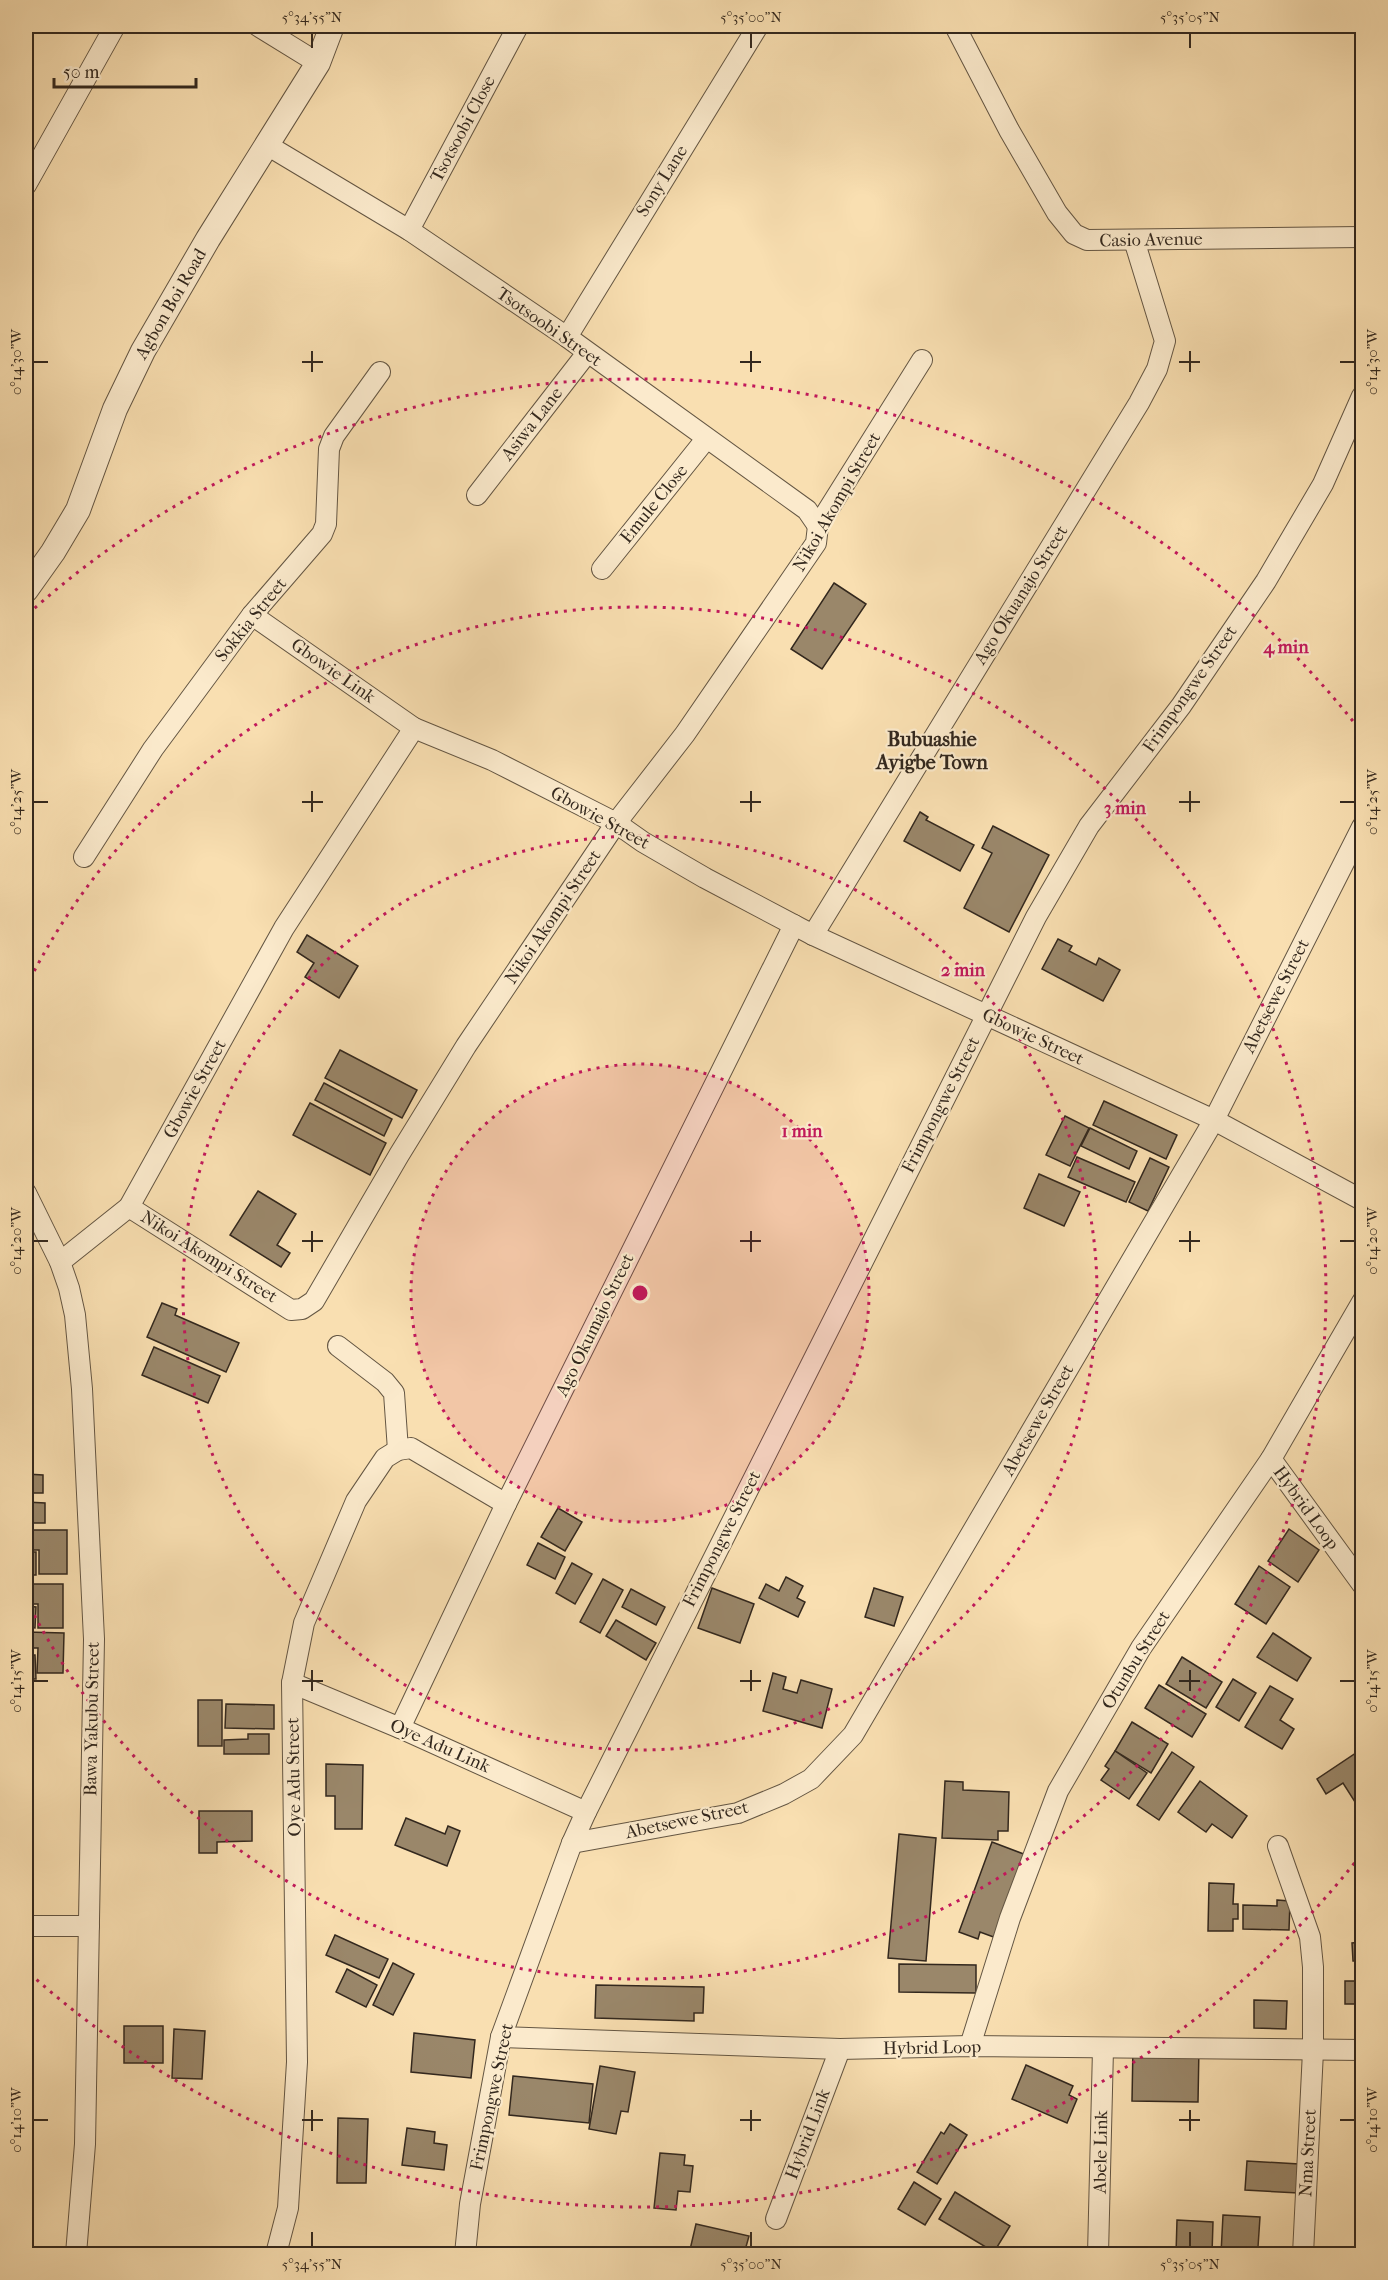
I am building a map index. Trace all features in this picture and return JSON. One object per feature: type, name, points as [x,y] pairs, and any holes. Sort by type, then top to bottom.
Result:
[{"type":"street","points":[[26,185],[115,26]]},
{"type":"street","points":[[258,26],[318,63]]},
{"type":"street","name":"Agbon Boi Road","points":[[26,590],[53,552],[78,510],[115,409],[143,351],[208,239],[318,63],[332,26]]},
{"type":"street","name":"Sony Lane","points":[[567,338],[758,26]]},
{"type":"street","name":"Casio Avenue","points":[[955,26],[1019,148],[1057,213],[1074,234],[1087,240],[1362,237]]},
{"type":"street","name":"Tsotsoobi Close","points":[[409,230],[517,28]]},
{"type":"street","name":"Tsotsoobi Street","points":[[267,145],[409,230],[567,338],[807,510],[818,526]]},
{"type":"street","name":"Ago Okuanajo Street","points":[[813,935],[1139,403],[1157,369],[1165,341],[1134,240]]},
{"type":"street","name":"Asiwa Lane","points":[[477,495],[587,353]]},
{"type":"street","name":"Nikoi Akompi Street","points":[[129,1207],[291,1310],[302,1309],[314,1301],[466,1046],[616,823],[685,734],[816,543],[818,526],[922,360]]},
{"type":"street","name":"Sokkia Street","points":[[84,856],[153,749],[252,615],[322,534],[326,524],[329,449],[334,436],[380,372]]},
{"type":"street","name":"Frimpongwe Street","points":[[465,2254],[470,2204],[501,2037],[572,1843],[586,1812],[1036,917],[1089,826],[1181,706],[1266,581],[1323,484],[1362,396]]},
{"type":"street","name":"Emule Close","points":[[602,568],[706,439]]},
{"type":"street","name":"Gbowie Link","points":[[252,615],[414,728]]},
{"type":"street","name":"Gbowie Street","points":[[60,1262],[129,1207],[284,928],[414,728],[492,760],[616,823],[643,842],[705,878],[813,935],[1214,1120],[1362,1200]]},
{"type":"street","name":"Abetsewe Street","points":[[572,1843],[738,1813],[784,1794],[811,1779],[853,1735],[1214,1120],[1362,827]]},
{"type":"street","name":"Ago Okumajo Street","points":[[400,1728],[506,1504],[794,925]]},
{"type":"street","name":"Bawa Yakubu Street","points":[[26,1193],[60,1262],[73,1306],[79,1345],[93,1627],[85,2144],[77,2254]]},
{"type":"street","name":"Otunbu Street","points":[[970,2046],[1010,1918],[1058,1791],[1141,1648],[1271,1460],[1362,1302]]},
{"type":"street","points":[[338,1347],[385,1382],[394,1393],[398,1450],[411,1448],[506,1504]]},
{"type":"street","name":"Oye Adu Street","points":[[276,2254],[288,2208],[297,2062],[292,1683],[304,1623],[356,1501],[385,1458],[398,1450]]},
{"type":"street","name":"Hybrid Loop","points":[[1271,1460],[1362,1584]]},
{"type":"street","name":"Oye Adu Link","points":[[292,1683],[400,1728],[586,1812]]},
{"type":"street","name":"Nma Street","points":[[1278,1846],[1310,1937],[1313,1968],[1313,2051],[1304,2254]]},
{"type":"street","points":[[26,1926],[89,1926]]},
{"type":"street","name":"Hybrid Loop","points":[[501,2037],[840,2049],[970,2046],[1362,2050]]},
{"type":"street","name":"Hybrid Link","points":[[776,2219],[840,2049]]},
{"type":"street","name":"Abele Link","points":[[1098,2254],[1103,2049]]},
{"type":"building","points":[[834,583],[866,604],[822,669],[791,649]]},
{"type":"building","points":[[920,812],[928,817],[926,820],[974,845],[960,871],[904,841]]},
{"type":"building","points":[[993,826],[1049,855],[1009,932],[964,908],[992,853],[982,848]]},
{"type":"building","points":[[307,935],[358,966],[339,998],[305,977],[314,963],[297,952]]},
{"type":"building","points":[[1058,939],[1072,946],[1069,951],[1096,965],[1099,958],[1120,970],[1103,1001],[1042,969]]},
{"type":"building","points":[[340,1050],[417,1090],[402,1118],[325,1078]]},
{"type":"building","points":[[324,1083],[392,1119],[384,1136],[315,1100]]},
{"type":"building","points":[[1104,1101],[1177,1135],[1166,1159],[1093,1125]]},
{"type":"building","points":[[310,1103],[386,1143],[370,1175],[293,1135]]},
{"type":"building","points":[[1065,1116],[1089,1128],[1070,1166],[1046,1155]]},
{"type":"building","points":[[1090,1128],[1137,1151],[1129,1169],[1081,1146]]},
{"type":"building","points":[[1077,1157],[1135,1182],[1126,1202],[1068,1177]]},
{"type":"building","points":[[1150,1158],[1169,1167],[1148,1211],[1129,1202]]},
{"type":"building","points":[[1039,1174],[1080,1192],[1064,1226],[1024,1208]]},
{"type":"building","points":[[258,1191],[296,1214],[277,1245],[290,1253],[281,1267],[230,1235]]},
{"type":"building","points":[[162,1303],[177,1309],[175,1315],[239,1343],[226,1372],[147,1337]]},
{"type":"building","points":[[154,1347],[220,1376],[208,1403],[142,1375]]},
{"type":"building","points":[[26,1474],[43,1475],[43,1493],[26,1493]]},
{"type":"building","points":[[26,1502],[45,1503],[45,1523],[26,1523]]},
{"type":"building","points":[[558,1508],[582,1522],[565,1551],[541,1537]]},
{"type":"building","points":[[1289,1529],[1319,1550],[1298,1582],[1268,1561]]},
{"type":"building","points":[[26,1530],[67,1530],[67,1574],[39,1574],[39,1550],[26,1550]]},
{"type":"building","points":[[538,1543],[565,1557],[555,1579],[527,1565]]},
{"type":"building","points":[[26,1552],[36,1552],[36,1575],[26,1575]]},
{"type":"building","points":[[572,1563],[592,1574],[575,1604],[556,1593]]},
{"type":"building","points":[[1259,1566],[1290,1587],[1266,1624],[1235,1604]]},
{"type":"building","points":[[786,1577],[803,1586],[797,1598],[805,1602],[798,1617],[759,1598],[766,1584],[779,1591]]},
{"type":"building","points":[[603,1579],[623,1590],[600,1633],[580,1622]]},
{"type":"building","points":[[26,1584],[63,1584],[63,1628],[38,1628],[38,1604],[26,1604]]},
{"type":"building","points":[[712,1588],[754,1604],[740,1643],[698,1628]]},
{"type":"building","points":[[874,1588],[903,1597],[894,1626],[865,1617]]},
{"type":"building","points":[[631,1589],[665,1607],[656,1625],[622,1607]]},
{"type":"building","points":[[26,1606],[36,1607],[35,1628],[26,1627]]},
{"type":"building","points":[[616,1620],[656,1643],[646,1660],[606,1636]]},
{"type":"building","points":[[26,1632],[64,1633],[63,1673],[37,1673],[38,1648],[26,1648]]},
{"type":"building","points":[[1273,1633],[1311,1658],[1297,1681],[1257,1657]]},
{"type":"building","points":[[26,1655],[35,1655],[36,1679],[26,1679]]},
{"type":"building","points":[[1182,1657],[1222,1682],[1206,1708],[1166,1684]]},
{"type":"building","points":[[773,1673],[786,1677],[783,1689],[797,1693],[801,1680],[832,1689],[822,1728],[763,1711]]},
{"type":"building","points":[[1233,1679],[1256,1693],[1239,1721],[1216,1707]]},
{"type":"building","points":[[1159,1685],[1206,1714],[1192,1737],[1145,1708]]},
{"type":"building","points":[[1270,1686],[1293,1699],[1280,1720],[1294,1729],[1282,1749],[1245,1727]]},
{"type":"building","points":[[198,1700],[222,1700],[222,1746],[198,1746]]},
{"type":"building","points":[[226,1704],[274,1705],[274,1729],[225,1728]]},
{"type":"building","points":[[1132,1722],[1168,1744],[1151,1773],[1115,1751]]},
{"type":"building","points":[[248,1734],[269,1734],[269,1754],[224,1754],[224,1740],[248,1739]]},
{"type":"building","points":[[1362,1749],[1362,1797],[1355,1802],[1343,1783],[1326,1794],[1317,1779]]},
{"type":"building","points":[[1115,1751],[1147,1773],[1129,1799],[1101,1780],[1109,1769],[1105,1766]]},
{"type":"building","points":[[1172,1752],[1194,1767],[1159,1820],[1137,1805]]},
{"type":"building","points":[[326,1764],[363,1765],[362,1829],[335,1829],[335,1796],[326,1796]]},
{"type":"building","points":[[945,1781],[963,1782],[963,1790],[1009,1792],[1008,1831],[998,1831],[998,1840],[942,1838]]},
{"type":"building","points":[[1200,1781],[1247,1816],[1232,1838],[1212,1824],[1206,1832],[1178,1812]]},
{"type":"building","points":[[199,1811],[252,1811],[252,1841],[217,1842],[217,1853],[199,1853]]},
{"type":"building","points":[[406,1818],[445,1834],[448,1826],[460,1831],[447,1866],[395,1845]]},
{"type":"building","points":[[899,1834],[936,1838],[926,1961],[888,1958]]},
{"type":"building","points":[[992,1842],[1029,1856],[999,1939],[980,1932],[978,1939],[959,1932]]},
{"type":"building","points":[[26,1861],[33,1861],[33,1901],[26,1901]]},
{"type":"building","points":[[1209,1883],[1234,1884],[1233,1904],[1238,1904],[1238,1919],[1233,1919],[1233,1931],[1208,1931]]},
{"type":"building","points":[[1277,1900],[1290,1901],[1289,1930],[1243,1929],[1243,1905],[1277,1906]]},
{"type":"building","points":[[335,1935],[388,1959],[379,1978],[326,1955]]},
{"type":"building","points":[[1362,1942],[1362,1961],[1353,1961],[1352,1943]]},
{"type":"building","points":[[393,1963],[414,1974],[393,2015],[373,2005]]},
{"type":"building","points":[[899,1964],[976,1965],[976,1993],[899,1992]]},
{"type":"building","points":[[347,1969],[377,1985],[366,2007],[336,1992]]},
{"type":"building","points":[[1345,1981],[1362,1981],[1362,2004],[1345,2004]]},
{"type":"building","points":[[596,1985],[704,1987],[703,2013],[694,2013],[694,2021],[595,2018]]},
{"type":"building","points":[[1254,2000],[1287,2001],[1286,2029],[1254,2028]]},
{"type":"building","points":[[124,2026],[163,2026],[163,2063],[124,2063]]},
{"type":"building","points":[[174,2029],[205,2031],[202,2079],[172,2078]]},
{"type":"building","points":[[414,2033],[475,2040],[471,2078],[411,2072]]},
{"type":"building","points":[[1133,2046],[1199,2047],[1198,2102],[1132,2101]]},
{"type":"building","points":[[1026,2065],[1073,2086],[1069,2095],[1077,2099],[1067,2123],[1012,2099]]},
{"type":"building","points":[[600,2066],[635,2072],[628,2112],[621,2111],[616,2134],[589,2129]]},
{"type":"building","points":[[513,2076],[593,2084],[589,2123],[509,2115]]},
{"type":"building","points":[[338,2118],[368,2119],[366,2183],[337,2183]]},
{"type":"building","points":[[950,2124],[967,2135],[937,2184],[917,2172],[941,2132],[944,2134]]},
{"type":"building","points":[[407,2128],[435,2132],[434,2143],[447,2145],[444,2170],[402,2165]]},
{"type":"building","points":[[660,2153],[685,2155],[684,2165],[693,2166],[690,2192],[678,2191],[676,2210],[654,2208]]},
{"type":"building","points":[[1247,2161],[1299,2164],[1298,2193],[1245,2190]]},
{"type":"building","points":[[914,2182],[941,2199],[925,2225],[898,2209]]},
{"type":"building","points":[[955,2192],[1010,2226],[994,2252],[939,2219]]},
{"type":"building","points":[[1223,2215],[1260,2217],[1258,2247],[1265,2248],[1265,2254],[1221,2254]]},
{"type":"building","points":[[1177,2220],[1213,2222],[1212,2254],[1176,2254]]},
{"type":"building","points":[[696,2224],[749,2236],[744,2254],[724,2249],[722,2254],[689,2254]]},
{"type":"district","name":"Bubuashie Ayigbe Town","points":[[932,750]]}]
